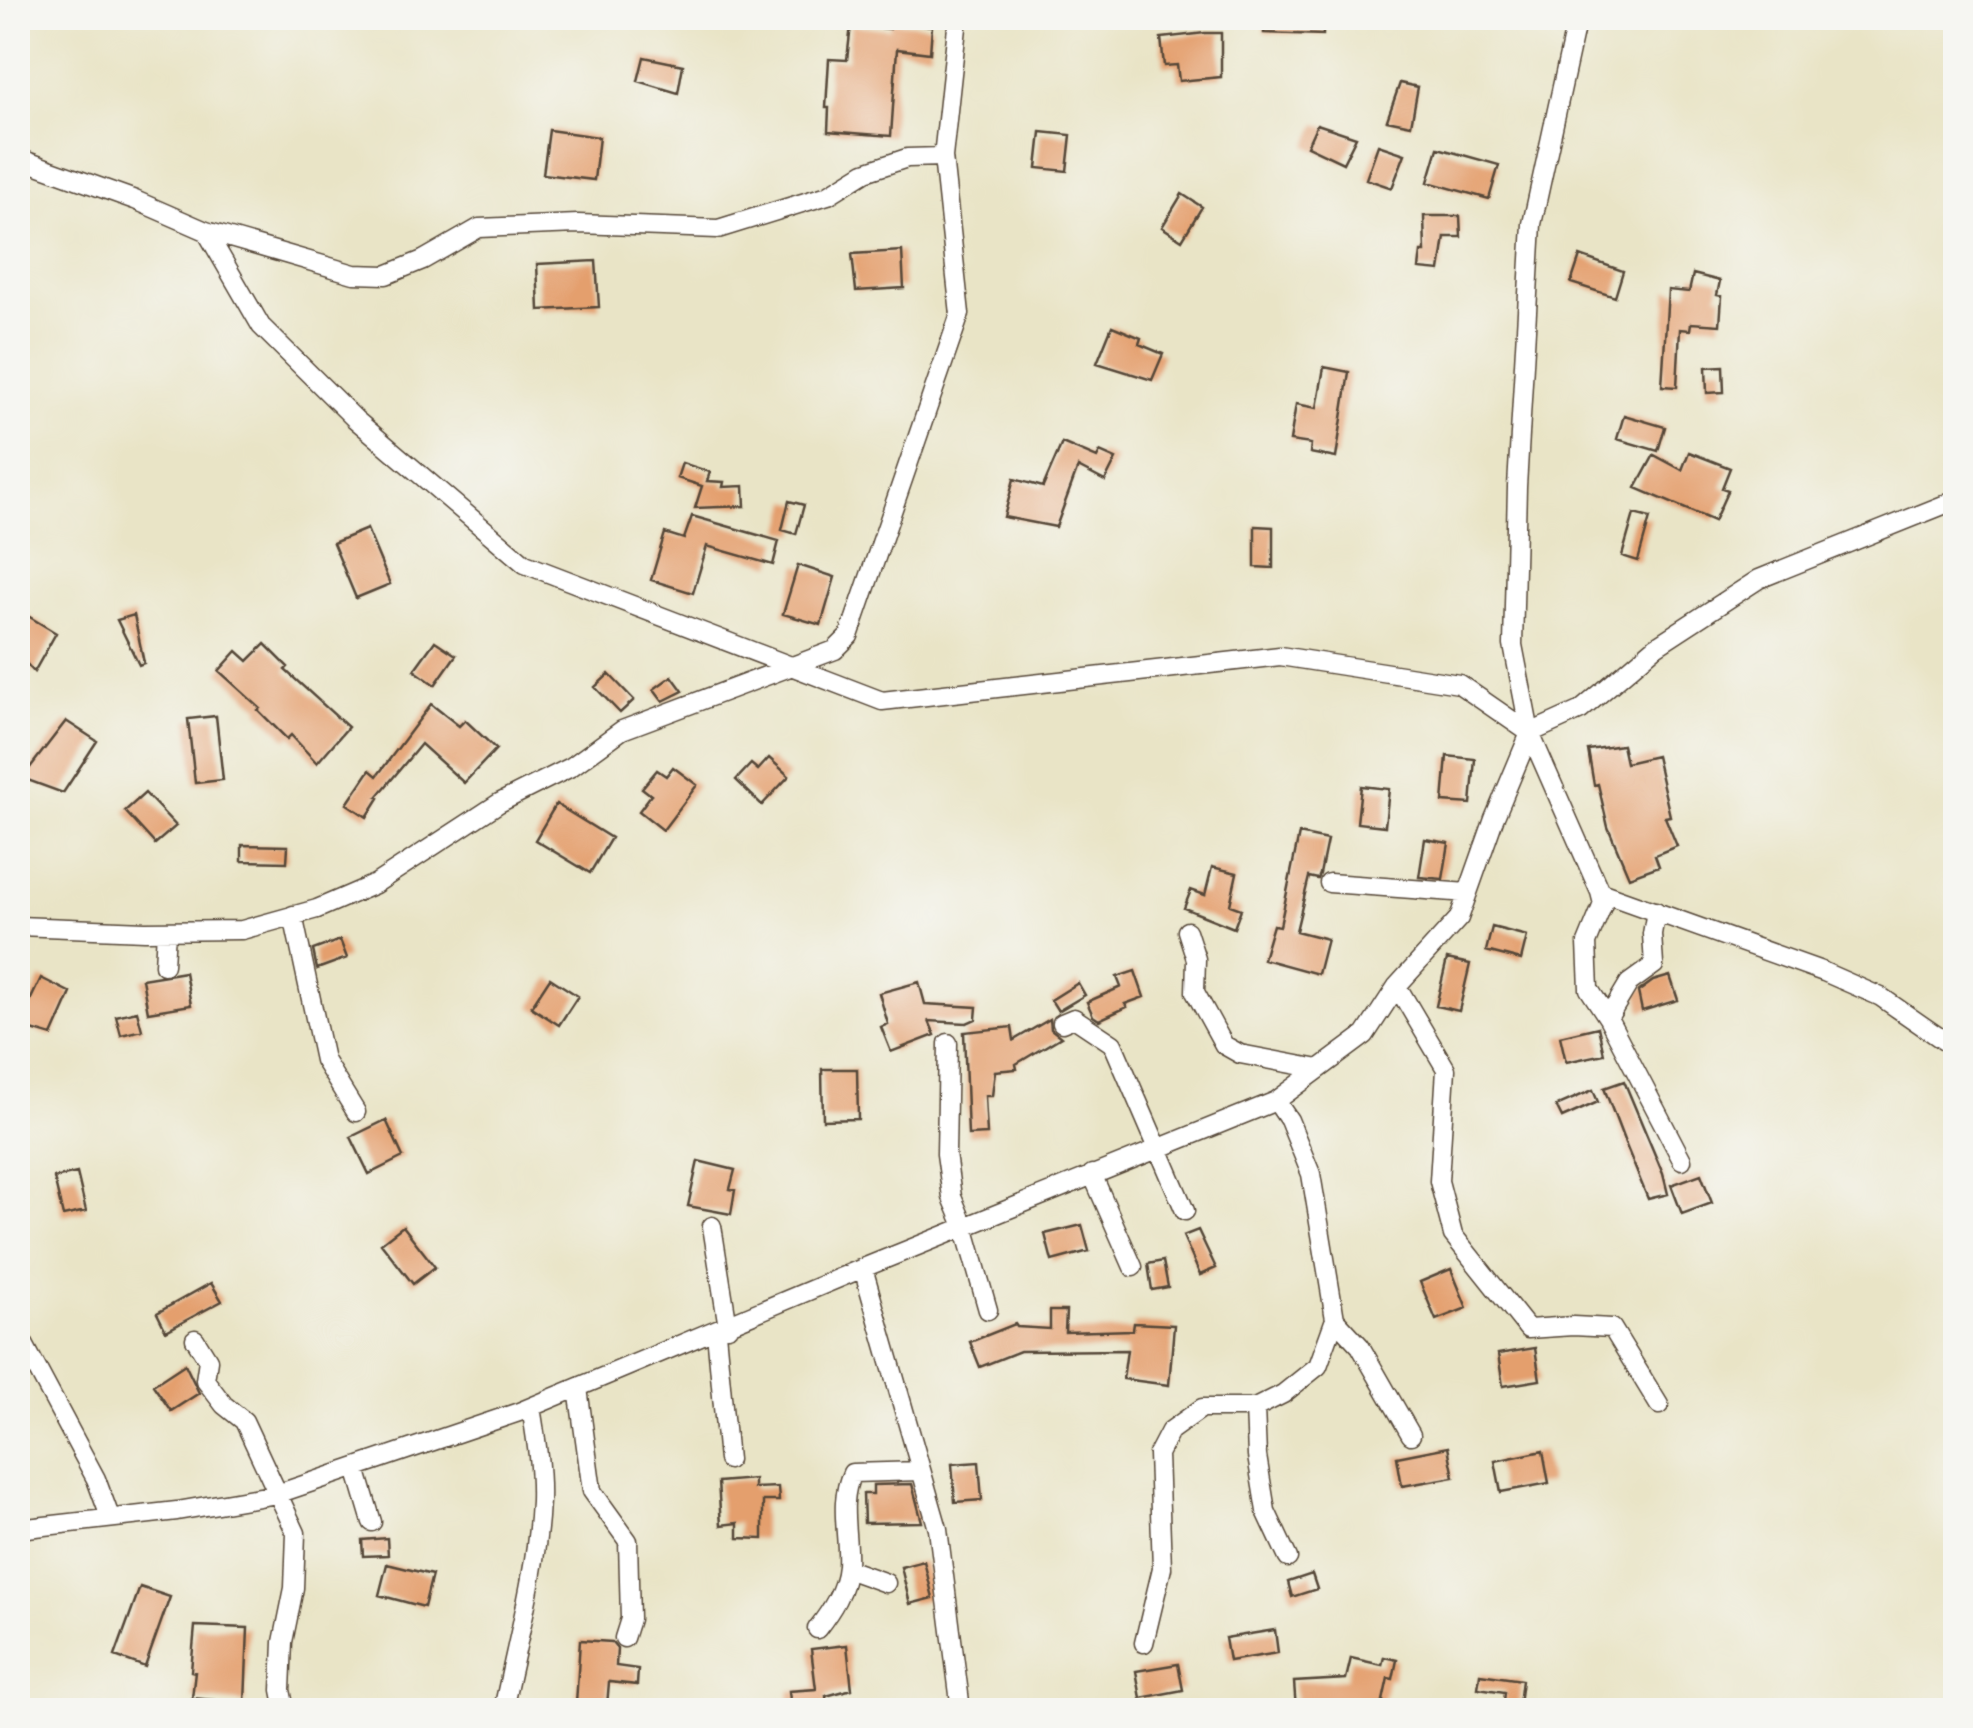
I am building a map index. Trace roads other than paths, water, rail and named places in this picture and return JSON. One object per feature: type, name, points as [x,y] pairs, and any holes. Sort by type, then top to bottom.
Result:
[{"type":"street","points":[[18,926],[242,930],[292,916],[375,884],[499,804],[571,767],[622,730],[835,650],[849,636],[960,314],[943,158],[958,18]]},
{"type":"street","points":[[1578,18],[1532,224],[1517,487],[1513,645],[1530,733],[1603,904],[1587,943],[1589,990],[1608,1018],[1682,1160]]},
{"type":"street","points":[[18,158],[206,230],[354,274],[386,274],[423,260],[479,228],[578,224],[718,229],[828,195],[865,172],[907,158],[943,158]]},
{"type":"street","points":[[206,230],[261,326],[355,419],[524,564],[882,701],[1280,656],[1459,684],[1530,733]]},
{"type":"street","points":[[18,1528],[177,1511],[277,1494],[356,1468],[531,1407],[1276,1101],[1366,1035],[1398,986],[1459,918],[1530,733],[1581,710],[1656,646],[1759,580],[1956,500]]},
{"type":"street","points":[[1329,883],[1468,893]]},
{"type":"street","points":[[1600,892],[1881,996],[1956,1049]]},
{"type":"street","points":[[1608,1018],[1628,983],[1654,965],[1652,934],[1656,911]]},
{"type":"street","points":[[292,916],[324,1060],[356,1112]]},
{"type":"street","points":[[164,965],[166,931]]},
{"type":"street","points":[[1187,931],[1196,960],[1195,992],[1224,1045],[1240,1054],[1319,1069]]},
{"type":"street","points":[[1398,986],[1446,1069],[1440,1181],[1453,1235],[1528,1329],[1612,1328],[1658,1404]]},
{"type":"street","points":[[1062,1023],[1074,1018],[1113,1044],[1184,1211]]},
{"type":"street","points":[[948,1043],[946,1154],[952,1197],[988,1310]]},
{"type":"street","points":[[1144,1643],[1162,1568],[1158,1454],[1170,1431],[1202,1408],[1255,1408],[1283,1394],[1318,1366],[1335,1319],[1311,1174],[1289,1120],[1276,1101]]},
{"type":"street","points":[[1092,1174],[1133,1267]]},
{"type":"street","points":[[712,1226],[721,1301],[728,1460]]},
{"type":"street","points":[[863,1268],[938,1530],[961,1710]]},
{"type":"street","points":[[1335,1319],[1360,1346],[1411,1435]]},
{"type":"street","points":[[18,1333],[88,1463],[110,1517]]},
{"type":"street","points":[[195,1339],[208,1360],[204,1380],[224,1405],[244,1421],[296,1533],[283,1642],[285,1710]]},
{"type":"street","points":[[578,1388],[592,1490],[628,1541],[630,1619],[624,1638]]},
{"type":"street","points":[[503,1710],[540,1504],[539,1456],[531,1407]]},
{"type":"street","points":[[1255,1408],[1257,1456],[1266,1511],[1288,1558]]},
{"type":"street","points":[[356,1468],[372,1522]]},
{"type":"street","points":[[817,1629],[836,1606],[847,1569],[844,1490],[852,1473],[921,1470]]},
{"type":"street","points":[[847,1569],[886,1583]]}]
